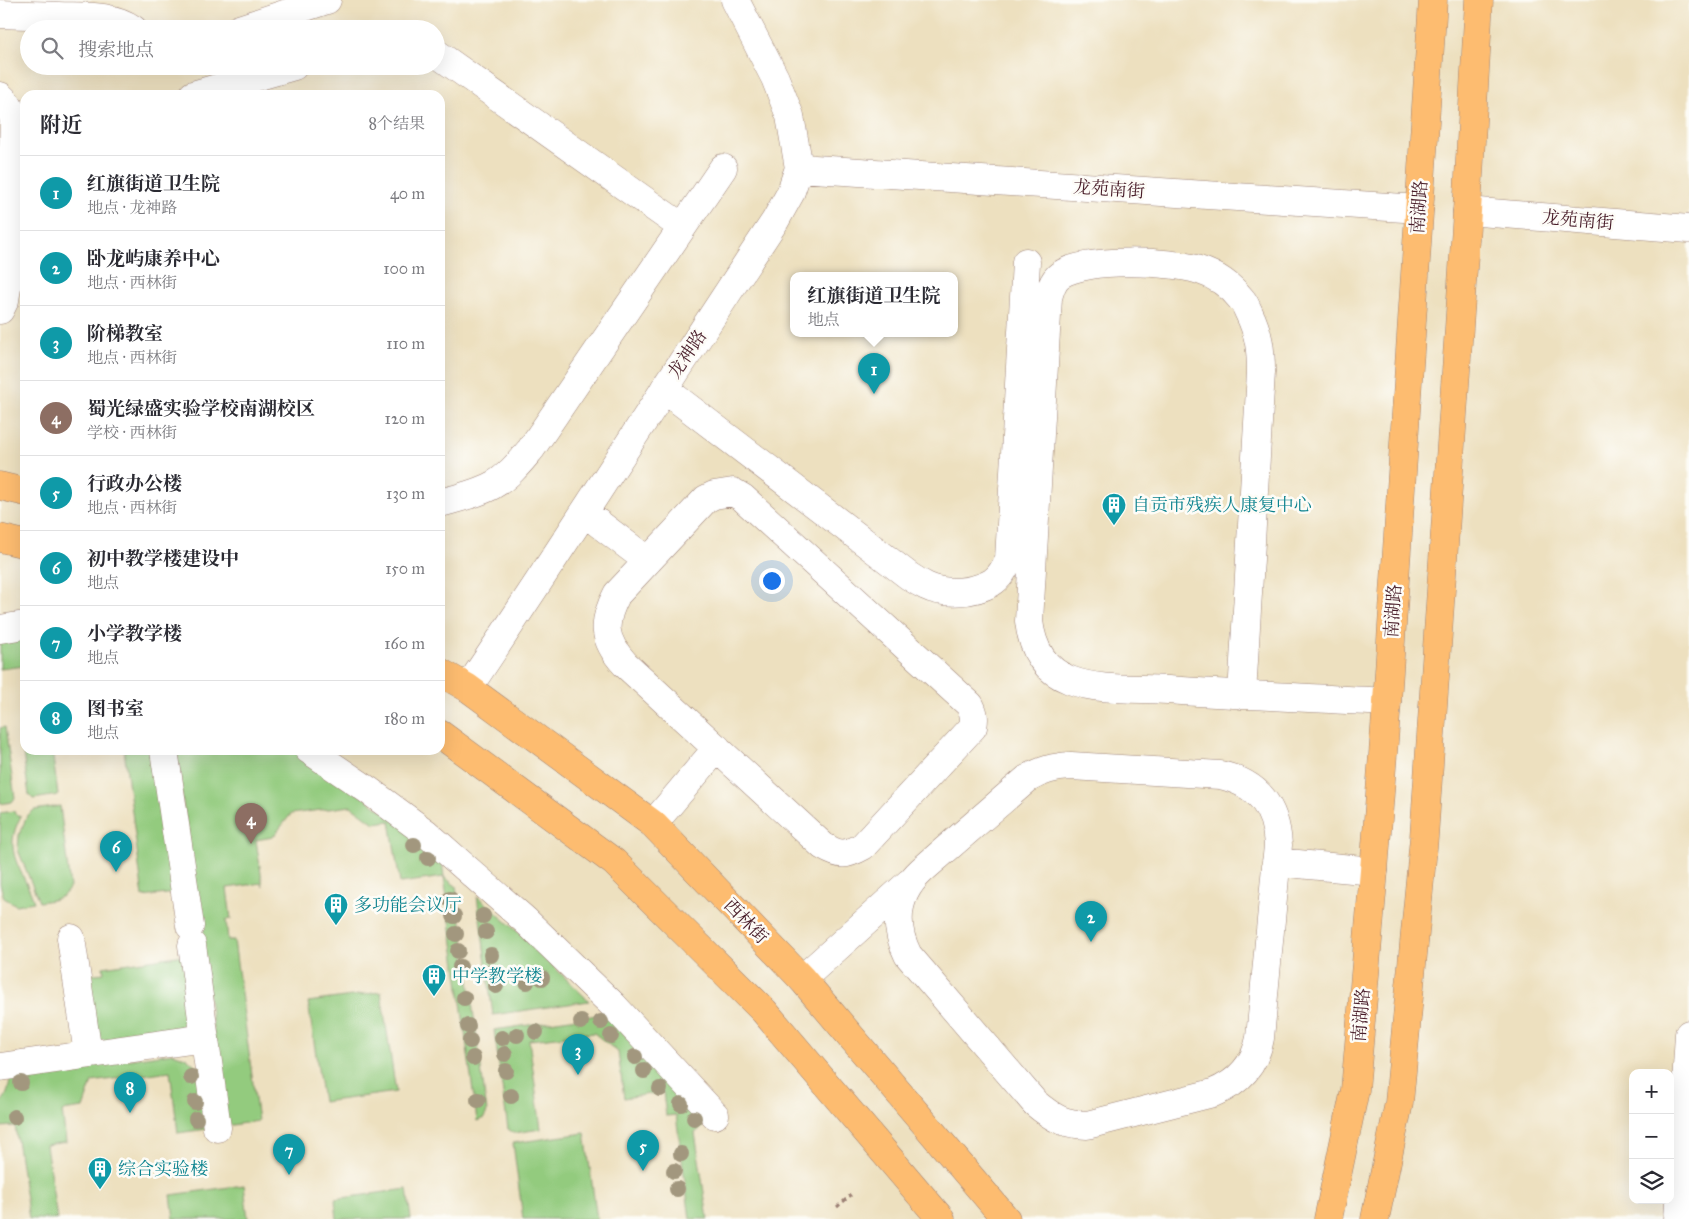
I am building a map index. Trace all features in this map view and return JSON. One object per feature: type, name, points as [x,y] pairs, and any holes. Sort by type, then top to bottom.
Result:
[{"type":"main road","name":"南湖路","points":[[1328,1219],[1355,1090],[1374,871],[1387,702],[1433,0]]},
{"type":"main road","points":[[1375,1219],[1399,1102],[1422,856],[1467,211],[1479,0]]},
{"type":"main road","points":[[0,486],[20,491]]},
{"type":"main road","points":[[0,538],[20,543]]},
{"type":"main road","name":"西林街","points":[[445,675],[468,688],[653,824],[802,979],[1006,1219]]},
{"type":"main road","points":[[445,738],[620,869],[764,1011],[941,1219]]},
{"type":"street","points":[[266,20],[327,0]]},
{"type":"street","name":"龙神路","points":[[468,688],[585,513],[775,221],[790,194],[799,168],[790,116],[776,78],[735,0]]},
{"type":"street","points":[[0,14],[96,17],[115,20]]},
{"type":"street","points":[[445,59],[682,227]]},
{"type":"street","points":[[210,90],[263,75]]},
{"type":"street","points":[[0,96],[11,107],[14,116],[7,287],[5,300],[0,310]]},
{"type":"street","points":[[445,502],[467,496],[494,485],[513,470],[531,450],[723,168]]},
{"type":"street","name":"龙苑南街","points":[[799,168],[1419,209]]},
{"type":"street","name":"龙苑南街","points":[[1467,211],[1689,229]]},
{"type":"street","points":[[664,389],[909,576],[927,587],[944,591],[978,589],[992,582],[1003,572],[1009,559],[1026,262]]},
{"type":"street","points":[[1242,695],[1261,372],[1260,340],[1257,332],[1243,300],[1216,276],[1199,270],[1180,265],[1110,262],[1073,269],[1060,275],[1052,286],[1048,298],[1029,621],[1030,635],[1035,649],[1044,662],[1069,680],[1101,686],[1242,695],[1387,702]]},
{"type":"street","points":[[733,492],[743,498],[970,704],[975,719],[973,727],[863,846],[844,854],[835,853],[823,846],[717,748],[624,664],[608,641],[606,624],[608,609],[617,594],[706,499],[714,495],[733,492]]},
{"type":"street","points":[[585,513],[648,561]]},
{"type":"street","points":[[0,629],[20,626]]},
{"type":"street","points":[[653,824],[717,748]]},
{"type":"street","points":[[165,755],[218,1128]]},
{"type":"street","points":[[316,755],[368,790],[426,833],[526,921],[614,1005],[715,1115]]},
{"type":"street","points":[[802,979],[914,878],[1027,779],[1042,770],[1071,766],[1220,775],[1240,780],[1259,794],[1274,818],[1277,830],[1276,862],[1260,1038],[1258,1048],[1248,1068],[1234,1083],[1213,1093],[1087,1125],[1066,1123],[1056,1119],[1035,1103],[908,956],[899,932],[898,920],[902,897],[914,878]]},
{"type":"street","points":[[1276,862],[1374,871]]},
{"type":"street","points":[[72,938],[88,1054]]},
{"type":"street","points":[[1678,1219],[1689,1034]]},
{"type":"street","points":[[15,1071],[88,1054],[205,1038]]},
{"type":"path","points":[[837,1207],[851,1195]]},
{"type":"green space","points":[[20,633],[20,667],[0,669],[0,637]]},
{"type":"green space","points":[[5,727],[15,798],[12,802],[0,804],[0,728]]},
{"type":"green space","points":[[23,755],[53,755],[58,795],[33,799],[29,795]]},
{"type":"green space","points":[[125,755],[156,755],[174,893],[143,897]]},
{"type":"green space","points":[[177,755],[301,755],[441,852],[444,877],[400,883],[390,821],[374,823],[351,806],[291,814],[273,837],[256,840],[263,887],[262,883],[227,888],[231,919],[226,920],[228,940],[234,940],[258,1121],[226,1126]]},
{"type":"green space","points":[[60,806],[70,887],[61,897],[39,902],[18,850],[19,835],[27,816],[34,810]]},
{"type":"green space","points":[[14,811],[15,814],[21,816],[15,829],[13,851],[34,902],[16,905],[4,898],[0,884],[0,813]]},
{"type":"green space","points":[[444,877],[456,886],[487,1112],[484,1118],[477,1121]]},
{"type":"green space","points":[[477,896],[517,931],[589,1001],[493,1015]]},
{"type":"green space","points":[[184,955],[191,1012],[178,1031],[95,1045],[86,975],[104,973],[103,967]]},
{"type":"green space","points":[[381,992],[396,1092],[323,1102],[308,1002]]},
{"type":"green space","points":[[605,1014],[709,1121],[695,1133],[708,1219],[690,1219],[676,1115],[666,1116],[663,1092],[624,1098],[618,1052],[594,1033],[529,1040],[541,1129],[514,1133],[508,1129],[494,1030]]},
{"type":"green space","points":[[173,1053],[187,1058],[197,1067],[207,1129],[178,1133],[170,1071],[92,1082],[83,1108],[62,1111],[66,1142],[46,1145],[57,1219],[29,1219],[15,1126],[0,1127],[0,1103],[9,1088],[10,1077]]},
{"type":"green space","points":[[585,1133],[597,1219],[523,1219],[513,1143]]},
{"type":"green space","points":[[244,1185],[248,1219],[174,1219],[171,1195]]},
{"type":"green space","points":[[407,1189],[411,1219],[337,1219],[335,1199]]},
{"type":"place","name":"红旗街道卫生院","points":[[874,394]]},
{"type":"place","name":"自贡市残疾人康复中心","points":[[1114,526]]},
{"type":"place","name":"蜀光绿盛实验学校南湖校区","points":[[251,844]]},
{"type":"place","name":"初中教学楼建设中","points":[[116,872]]},
{"type":"place","name":"多功能会议厅","points":[[336,926]]},
{"type":"place","name":"卧龙屿康养中心","points":[[1091,942]]},
{"type":"place","name":"中学教学楼","points":[[434,997]]},
{"type":"place","name":"阶梯教室","points":[[578,1075]]},
{"type":"place","name":"图书室","points":[[130,1113]]},
{"type":"place","name":"行政办公楼","points":[[643,1171]]},
{"type":"place","name":"小学教学楼","points":[[289,1175]]},
{"type":"place","name":"综合实验楼","points":[[100,1190]]}]
